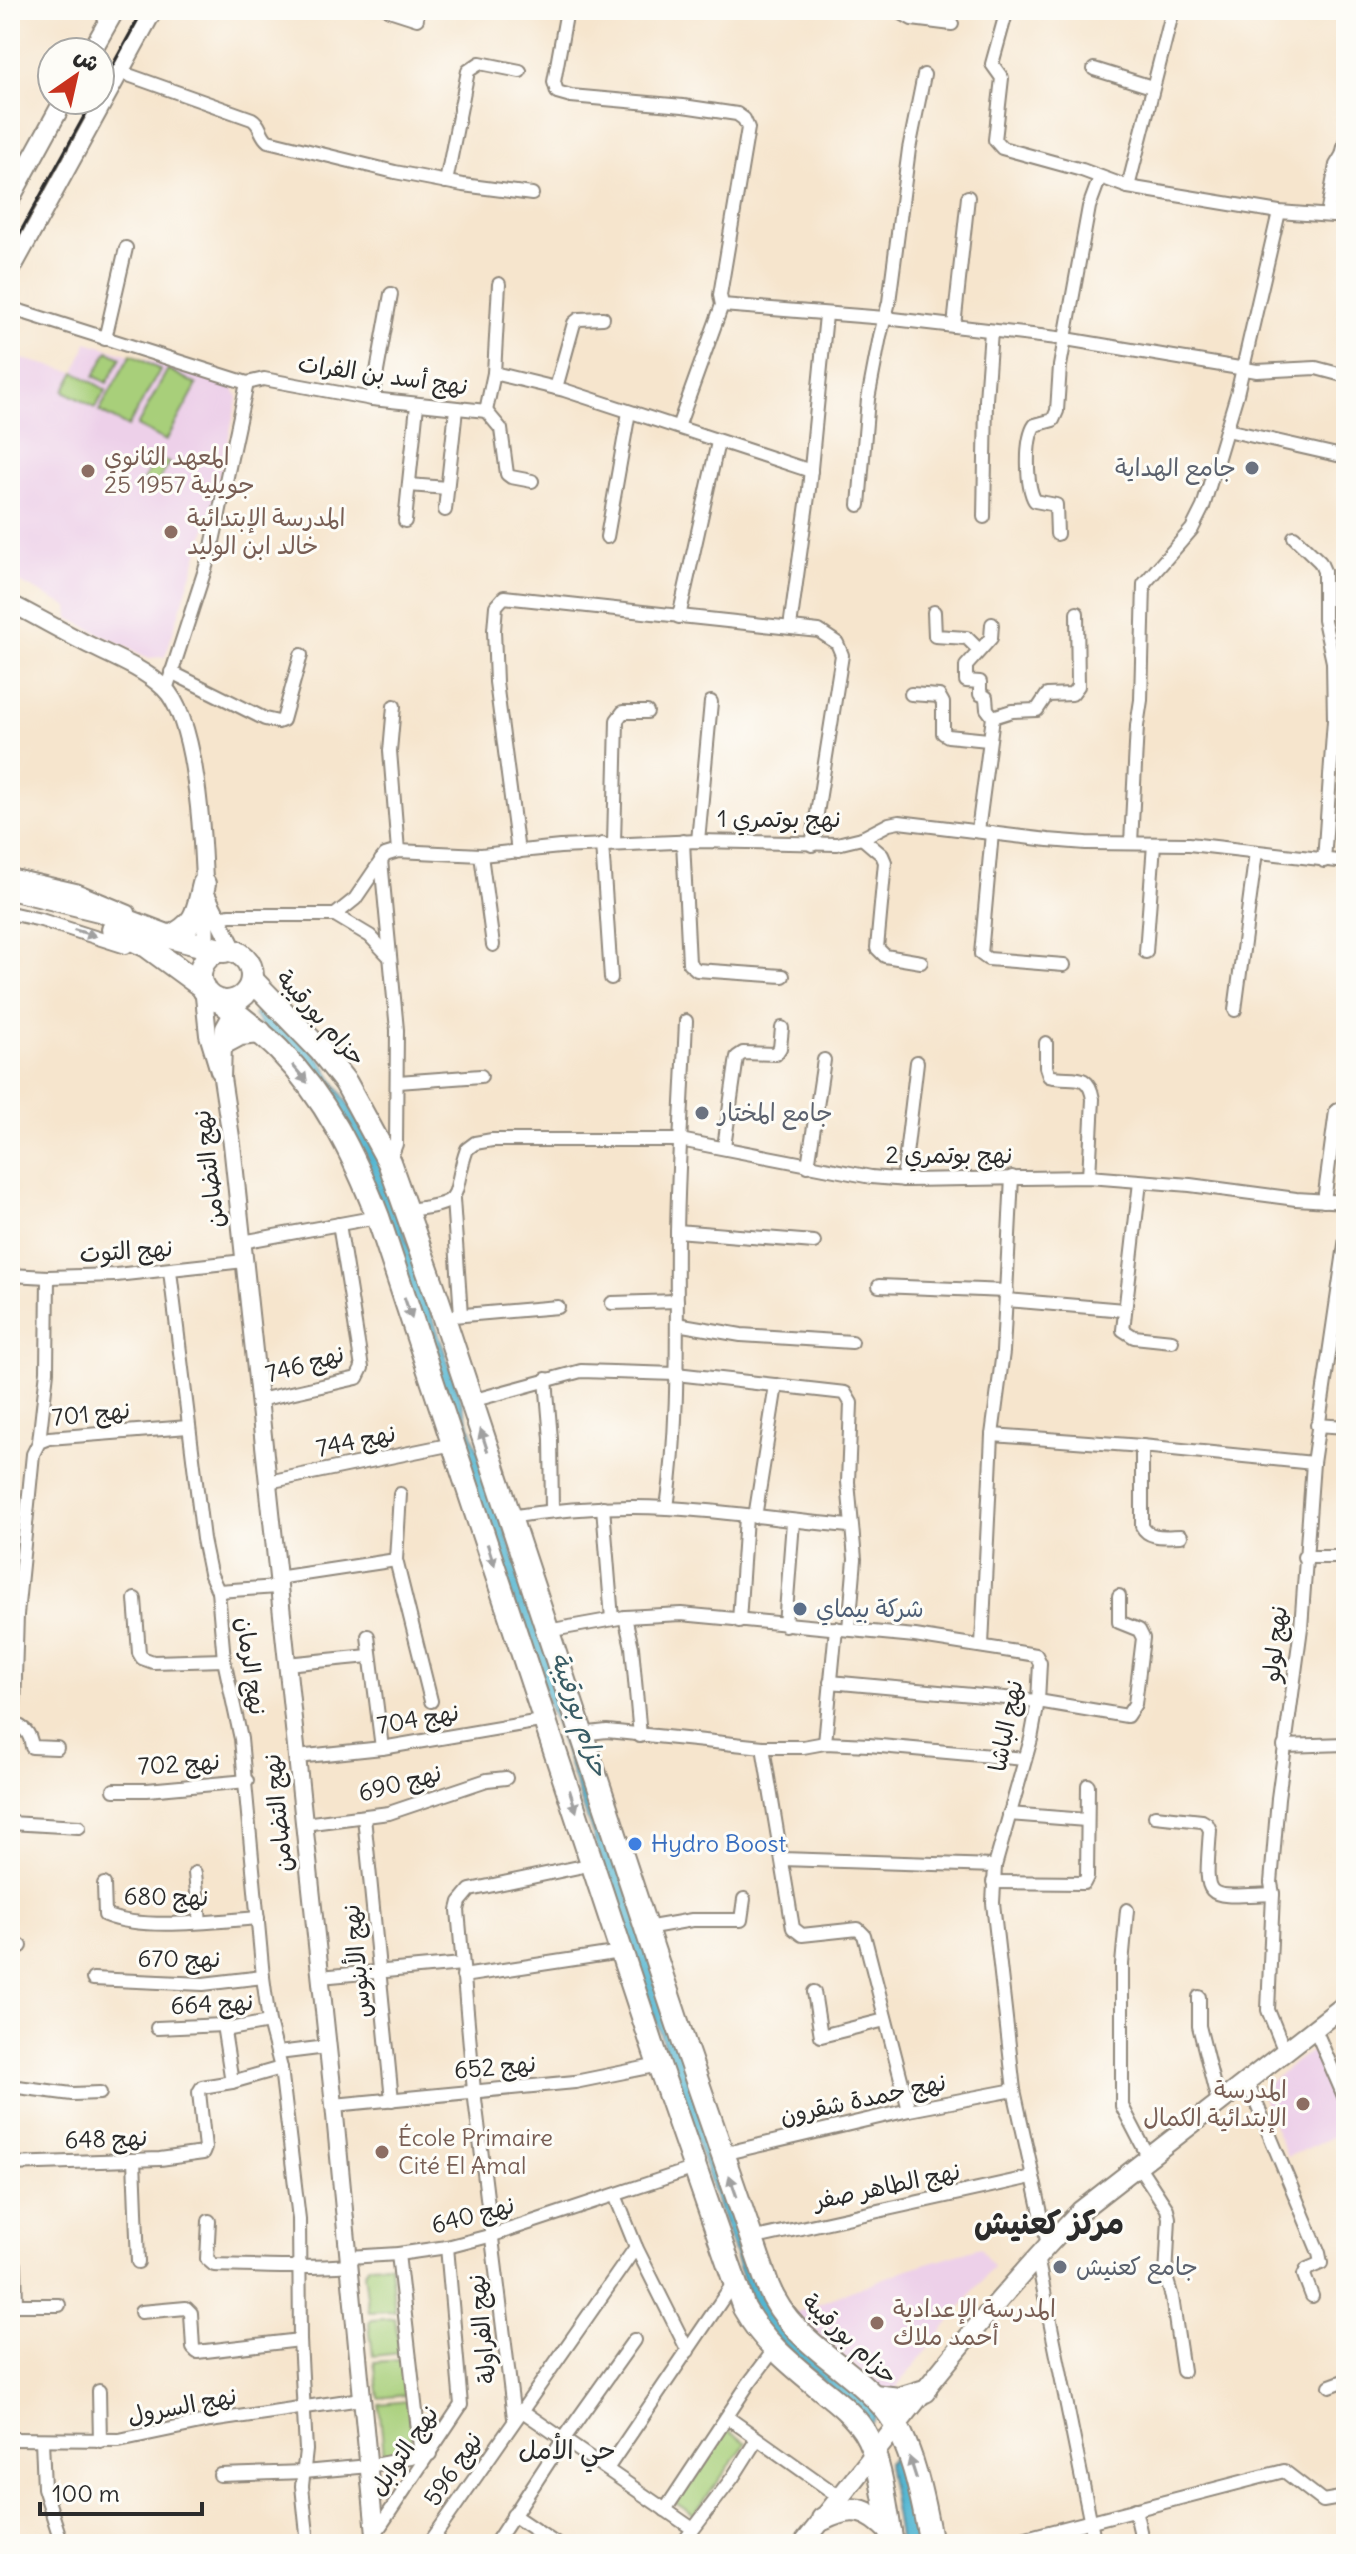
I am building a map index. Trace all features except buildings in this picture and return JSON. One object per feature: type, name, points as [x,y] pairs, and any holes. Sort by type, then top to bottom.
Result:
[{"type":"highway","points":[[10,888],[99,910],[249,963],[237,998]]},
{"type":"highway","points":[[162,934],[186,929],[205,919],[198,911],[205,890]]},
{"type":"highway","points":[[10,901],[115,930],[170,962],[203,987],[212,998],[237,998]]},
{"type":"highway","points":[[203,987],[200,975],[218,953]]},
{"type":"highway","points":[[237,998],[260,1032],[294,1066],[326,1107],[349,1148],[378,1217],[621,1952],[744,2308],[756,2330],[774,2350],[851,2415],[864,2430],[875,2454],[891,2538]]},
{"type":"highway","name":"حزام بورقيبة","points":[[237,998],[320,1050],[346,1083],[389,1162],[406,1210],[452,1316],[471,1401],[580,1734],[773,2298],[785,2317],[814,2347],[874,2396],[897,2426],[917,2482],[931,2544]]},
{"type":"highway","points":[[223,1043],[240,1034],[260,1032]]},
{"type":"highway","points":[[874,2396],[899,2399],[925,2391]]},
{"type":"highway","points":[[823,2519],[843,2510],[856,2510],[872,2515],[891,2538]]},
{"type":"main road","points":[[100,36],[115,10]]},
{"type":"main road","points":[[10,199],[55,116]]},
{"type":"main road","points":[[803,2544],[925,2391],[1042,2251],[1080,2211],[1346,2004]]},
{"type":"street","points":[[10,273],[154,10]]},
{"type":"street","points":[[389,10],[417,19]]},
{"type":"street","points":[[567,10],[554,87],[557,92],[720,111],[737,114],[747,123],[749,132],[720,295],[722,305],[678,427]]},
{"type":"street","points":[[896,10],[912,19],[952,24]]},
{"type":"street","points":[[1007,10],[992,64],[1002,78],[995,140],[1002,148],[1082,170],[1128,187],[1279,212],[1346,217]]},
{"type":"street","points":[[1128,187],[1173,10]]},
{"type":"street","points":[[446,182],[468,71],[480,63],[520,71]]},
{"type":"street","points":[[1094,69],[1152,87]]},
{"type":"street","points":[[120,72],[252,119],[258,123],[268,141],[446,182],[532,194]]},
{"type":"street","points":[[859,505],[868,399],[889,302],[909,149],[924,75]]},
{"type":"street","points":[[1327,215],[1336,165],[1346,139]]},
{"type":"street","points":[[1057,534],[1056,505],[1035,501],[1030,490],[1030,446],[1033,428],[1053,420],[1057,411],[1060,366],[1089,207],[1100,177]]},
{"type":"street","points":[[954,326],[968,197]]},
{"type":"street","points":[[1131,843],[1141,700],[1144,584],[1192,529],[1203,507],[1227,430],[1279,212]]},
{"type":"street","points":[[105,339],[126,248]]},
{"type":"street","points":[[494,373],[499,284]]},
{"type":"street","points":[[372,399],[391,294]]},
{"type":"street","points":[[722,305],[885,318],[1066,339],[1242,369],[1270,372],[1316,368],[1346,376]]},
{"type":"street","name":"نهج أسد بن الفرات","points":[[10,308],[247,383],[264,379],[372,399],[486,411],[494,373],[556,388],[811,471]]},
{"type":"street","points":[[790,627],[811,471],[826,315]]},
{"type":"street","points":[[556,388],[574,323],[579,319],[603,318]]},
{"type":"street","points":[[984,517],[986,400],[991,331]]},
{"type":"street","points":[[166,690],[211,551],[247,383]]},
{"type":"street","points":[[405,521],[417,405]]},
{"type":"street","points":[[445,510],[456,409]]},
{"type":"street","points":[[486,411],[501,429],[507,474],[532,481]]},
{"type":"street","points":[[607,537],[629,412]]},
{"type":"street","points":[[1227,430],[1346,457]]},
{"type":"street","points":[[679,617],[718,442]]},
{"type":"street","points":[[409,485],[447,488]]},
{"type":"street","points":[[1294,537],[1320,562],[1324,571],[1324,620],[1333,662],[1334,720],[1324,861]]},
{"type":"street","points":[[518,852],[496,682],[496,606],[504,597],[790,627],[824,633],[837,643],[842,655],[812,845]]},
{"type":"street","points":[[10,603],[145,674],[166,690],[187,730],[193,755],[205,890]]},
{"type":"street","points":[[934,612],[935,636],[967,638],[979,650]]},
{"type":"street","points":[[993,717],[1012,711],[1037,710],[1047,695],[1072,694],[1078,686],[1077,613]]},
{"type":"street","points":[[978,831],[993,717],[987,709],[986,697],[980,694],[980,682],[966,681],[966,666],[991,638],[992,624]]},
{"type":"street","points":[[171,672],[278,722],[283,720],[301,655]]},
{"type":"street","points":[[911,694],[939,696],[943,703],[943,733],[948,736],[988,740]]},
{"type":"street","points":[[698,841],[711,702]]},
{"type":"street","points":[[205,919],[335,915],[350,905],[388,852],[398,851],[390,751],[394,706]]},
{"type":"street","points":[[611,978],[608,844],[617,720],[623,712],[647,712]]},
{"type":"street","name":"نهج بوتمري 1","points":[[398,851],[481,855],[683,841],[837,844],[862,838],[899,822],[1086,843],[1154,844],[1346,862]]},
{"type":"street","points":[[992,833],[981,954],[988,959],[1064,965]]},
{"type":"street","points":[[862,838],[882,855],[885,862],[877,948],[885,956],[921,962]]},
{"type":"street","points":[[683,841],[689,963],[697,970],[783,976]]},
{"type":"street","points":[[1146,952],[1154,844]]},
{"type":"street","points":[[1235,1010],[1256,852]]},
{"type":"street","points":[[481,855],[493,945]]},
{"type":"street","points":[[381,860],[397,1030],[396,1144],[389,1162]]},
{"type":"street","points":[[10,875],[101,898],[139,917],[162,934]]},
{"type":"street","points":[[10,913],[170,962]]},
{"type":"street","points":[[335,915],[370,936],[390,958]]},
{"type":"street","points":[[205,919],[218,953]]},
{"type":"street","points":[[205,919],[218,953]]},
{"type":"street","name":"نهج التضامن","points":[[203,987],[208,1035],[222,1078]]},
{"type":"street","name":"نهج التضامن","points":[[237,998],[224,1028],[222,1078],[334,2105],[376,2539]]},
{"type":"street","points":[[667,1508],[672,1477],[677,1231],[686,1021]]},
{"type":"street","points":[[724,1147],[737,1057],[743,1053],[776,1054],[780,1048],[782,1028]]},
{"type":"street","points":[[1046,1043],[1049,1076],[1084,1080],[1093,1094],[1089,1177]]},
{"type":"street","points":[[808,1166],[824,1060]]},
{"type":"street","points":[[903,1180],[917,1062]]},
{"type":"street","points":[[398,1082],[481,1076]]},
{"type":"street","points":[[1324,1201],[1336,1111],[1346,1107]]},
{"type":"street","name":"نهج بوتمري 2","points":[[453,1199],[460,1183],[466,1151],[475,1143],[508,1140],[680,1140],[808,1166],[903,1180],[1089,1177],[1346,1202]]},
{"type":"street","points":[[982,1645],[992,1435],[1003,1352],[1012,1177]]},
{"type":"street","points":[[1140,1182],[1123,1330],[1128,1335],[1172,1341]]},
{"type":"street","points":[[406,1210],[446,1204],[453,1199]]},
{"type":"street","points":[[453,1199],[452,1316],[558,1307]]},
{"type":"street","points":[[242,1242],[378,1217]]},
{"type":"street","name":"نهج 746","points":[[259,1400],[357,1378],[362,1368],[339,1224]]},
{"type":"street","points":[[677,1231],[814,1242]]},
{"type":"street","name":"نهج لولو","points":[[1285,2052],[1268,2010],[1272,1869],[1284,1746],[1301,1628],[1304,1557],[1317,1425],[1340,1315],[1346,1238]]},
{"type":"street","name":"نهج التوت","points":[[10,1275],[48,1277],[170,1271],[244,1261]]},
{"type":"street","name":"نهج الرمان","points":[[170,1271],[203,1539],[210,1573],[218,1591],[224,1660],[247,1781],[251,1823],[248,1831],[263,1977],[269,2022],[281,2068],[299,2219],[300,2340],[306,2450],[302,2486],[308,2544]]},
{"type":"street","points":[[39,1442],[47,1371],[48,1277]]},
{"type":"street","points":[[879,1286],[1007,1295],[1124,1310]]},
{"type":"street","points":[[612,1303],[677,1301]]},
{"type":"street","points":[[677,1324],[741,1335],[852,1342]]},
{"type":"street","points":[[471,1401],[581,1371],[676,1374],[839,1392],[849,1397],[850,1526],[855,1559],[830,1682],[825,1743]]},
{"type":"street","points":[[546,1379],[552,1510]]},
{"type":"street","points":[[739,1621],[751,1517],[776,1385]]},
{"type":"street","points":[[1317,1425],[1346,1427]]},
{"type":"street","name":"نهج 701","points":[[10,1720],[14,1708],[15,1578],[33,1454],[39,1442],[62,1436],[188,1427]]},
{"type":"street","points":[[992,1435],[1313,1463]]},
{"type":"street","name":"نهج 744","points":[[268,1482],[453,1444]]},
{"type":"street","points":[[1142,1446],[1142,1526],[1145,1532],[1154,1536],[1181,1536]]},
{"type":"street","points":[[400,1494],[396,1560],[431,1701]]},
{"type":"street","points":[[509,1517],[552,1510],[603,1507],[667,1508],[850,1526]]},
{"type":"street","points":[[603,1507],[618,1618],[632,1647],[640,1736]]},
{"type":"street","points":[[785,1625],[793,1522]]},
{"type":"street","points":[[1304,1557],[1346,1557]]},
{"type":"street","points":[[218,1591],[396,1560]]},
{"type":"street","points":[[830,1682],[1038,1701],[1122,1717],[1131,1712],[1135,1704],[1143,1638],[1139,1630],[1119,1622],[1119,1596]]},
{"type":"street","points":[[135,1599],[142,1658],[153,1662],[224,1660]]},
{"type":"street","name":"نهج الباشا","points":[[547,1631],[618,1618],[681,1614],[982,1645],[1036,1655],[1040,1663],[1038,1701],[995,1866],[994,1925],[1014,2090],[1032,2177],[1042,2251],[1095,2544]]},
{"type":"street","points":[[368,1636],[382,1748]]},
{"type":"street","points":[[286,1664],[369,1656]]},
{"type":"street","points":[[10,1720],[25,1728],[31,1736],[32,1747],[57,1748]]},
{"type":"street","name":"نهج 704","points":[[297,1757],[382,1748],[546,1720]]},
{"type":"street","points":[[580,1734],[607,1731],[763,1747],[803,1747],[825,1743],[1025,1759]]},
{"type":"street","points":[[1284,1746],[1346,1744]]},
{"type":"street","points":[[763,1747],[793,1928],[802,1935],[858,1929],[864,1935],[909,2110]]},
{"type":"street","name":"نهج 690","points":[[304,1824],[389,1813],[487,1780],[506,1778]]},
{"type":"street","name":"نهج 702","points":[[114,1790],[247,1781]]},
{"type":"street","points":[[993,1882],[1084,1883],[1087,1877],[1088,1785]]},
{"type":"street","points":[[1009,1814],[1086,1820]]},
{"type":"street","points":[[1155,1816],[1207,1824],[1210,1830],[1207,1879],[1214,1893],[1227,1896],[1273,1894]]},
{"type":"street","name":"نهج الأبنوس","points":[[364,1817],[392,2100]]},
{"type":"street","points":[[10,1823],[79,1827]]},
{"type":"street","points":[[782,1859],[995,1866]]},
{"type":"street","name":"نهج الفراولة","points":[[517,2414],[474,2091],[458,1910],[460,1902],[470,1890],[593,1864]]},
{"type":"street","points":[[195,1873],[200,1922]]},
{"type":"street","name":"نهج 680","points":[[104,1884],[105,1915],[124,1921],[200,1922],[258,1918]]},
{"type":"street","points":[[646,1928],[692,1920],[741,1920],[744,1899]]},
{"type":"street","points":[[1127,1910],[1122,1964],[1122,2106],[1143,2161],[1167,2209],[1166,2277],[1183,2371]]},
{"type":"street","points":[[320,1977],[381,1971],[463,1970],[621,1952]]},
{"type":"street","name":"نهج 670","points":[[93,1979],[203,1984],[263,1977]]},
{"type":"street","points":[[814,1992],[821,2036],[885,2020]]},
{"type":"street","points":[[1199,1997],[1199,2026],[1218,2102]]},
{"type":"street","name":"نهج 664","points":[[157,2028],[223,2025],[230,2029],[269,2022]]},
{"type":"street","points":[[223,2025],[232,2082],[281,2068]]},
{"type":"street","points":[[1315,2029],[1346,2101]]},
{"type":"street","points":[[278,2053],[327,2047]]},
{"type":"street","name":"نهج 652","points":[[334,2105],[575,2082],[659,2065]]},
{"type":"street","points":[[1247,2081],[1319,2253],[1321,2263],[1307,2269],[1304,2275],[1312,2296]]},
{"type":"street","name":"نهج 648","points":[[10,2164],[134,2160],[203,2153],[199,2092],[202,2087],[232,2082]]},
{"type":"street","points":[[10,2086],[72,2094],[100,2093]]},
{"type":"street","name":"نهج حمدة شقرون","points":[[722,2154],[909,2110],[1014,2090]]},
{"type":"street","points":[[134,2160],[138,2262]]},
{"type":"street","name":"نهج 640","points":[[209,2221],[207,2259],[214,2265],[299,2269],[447,2247],[493,2235],[695,2168]]},
{"type":"street","name":"نهج الطاهر صفر","points":[[751,2239],[1032,2177]]},
{"type":"street","points":[[615,2195],[636,2247],[688,2351]]},
{"type":"street","name":"نهج التوابل","points":[[376,2539],[425,2455],[461,2405],[447,2247]]},
{"type":"street","name":"نهج 596","points":[[429,2544],[636,2247]]},
{"type":"street","points":[[220,2475],[369,2466],[425,2455],[398,2254]]},
{"type":"street","points":[[15,2265],[13,2305],[59,2305]]},
{"type":"street","points":[[607,2469],[734,2282]]},
{"type":"street","points":[[141,2312],[186,2308],[191,2313],[193,2348],[197,2352],[300,2340]]},
{"type":"street","points":[[495,2544],[634,2340]]},
{"type":"street","points":[[665,2510],[774,2350]]},
{"type":"street","points":[[1330,2386],[1346,2380]]},
{"type":"street","points":[[99,2391],[100,2441]]},
{"type":"street","name":"نهج السرول","points":[[10,2439],[119,2440],[210,2421],[361,2399]]},
{"type":"street","points":[[517,2414],[563,2440],[693,2529]]},
{"type":"street","points":[[727,2417],[841,2498]]},
{"type":"street","points":[[682,2544],[733,2477],[757,2439]]},
{"type":"street","points":[[42,2440],[44,2488],[62,2544]]},
{"type":"street","points":[[1003,2544],[1032,2540],[1090,2520],[1284,2471],[1323,2501],[1346,2497]]},
{"type":"street","points":[[1135,2509],[1143,2544]]},
{"type":"street","points":[[513,2515],[556,2544]]},
{"type":"shaded area","name":"المعهد الثانوي 25 جويلية 1957","points":[[87,342],[231,385],[238,397],[212,510],[165,657],[148,658],[69,618],[68,607],[10,577],[10,356],[75,372]]},
{"type":"shaded area","name":"المدرسة الإبتدائية الكمال","points":[[1318,2045],[1346,2113],[1346,2131],[1287,2157],[1259,2090]]},
{"type":"shaded area","name":"المدرسة الإعدادية أحمد ملاك","points":[[980,2247],[993,2267],[894,2391],[885,2394],[794,2313],[908,2269]]},
{"type":"green space","points":[[108,351],[121,358],[107,383],[94,376]]},
{"type":"green space","points":[[131,354],[160,370],[128,427],[99,411]]},
{"type":"green space","points":[[168,369],[197,385],[166,441],[137,426]]},
{"type":"green space","points":[[75,372],[106,390],[95,408],[64,391]]},
{"type":"green space","points":[[157,456],[169,463],[155,488],[143,481]]},
{"type":"green space","points":[[390,2264],[395,2311],[369,2312],[364,2273],[369,2265]]},
{"type":"green space","points":[[395,2318],[400,2353],[373,2356],[369,2323]]},
{"type":"green space","points":[[401,2360],[405,2395],[379,2398],[374,2362]]},
{"type":"green space","points":[[407,2401],[412,2442],[403,2454],[384,2455],[379,2404]]},
{"type":"green space","points":[[726,2429],[746,2443],[694,2515],[674,2502]]},
{"type":"water","points":[[265,1004],[321,1060],[376,1149],[760,2283],[879,2413],[870,2425],[757,2320],[376,1195],[254,1015]]},
{"type":"water","points":[[898,2451],[925,2544],[900,2544],[887,2464]]},
{"type":"railway","points":[[116,59],[143,10]]},
{"type":"railway","points":[[10,251],[84,116]]},
{"type":"place","name":"جامع الهداية","points":[[1252,468]]},
{"type":"place","name":"المعهد الثانوي 25 جويلية 1957","points":[[88,471]]},
{"type":"place","name":"المدرسة الإبتدائية خالد ابن الوليد","points":[[171,532]]},
{"type":"place","name":"جامع المختار","points":[[702,1113]]},
{"type":"place","name":"شركة بيماي","points":[[800,1609]]},
{"type":"place","name":"Hydro Boost","points":[[635,1844]]},
{"type":"place","name":"المدرسة الإبتدائية الكمال","points":[[1303,2104]]},
{"type":"place","name":"École Primaire Cité El Amal","points":[[382,2152]]},
{"type":"place","name":"جامع كعنيش","points":[[1060,2267]]},
{"type":"place","name":"المدرسة الإعدادية أحمد ملاك","points":[[877,2323]]},
{"type":"district","name":"مركز كعنيش","points":[[1049,2223]]},
{"type":"district","name":"حي الأمل","points":[[567,2450]]}]
